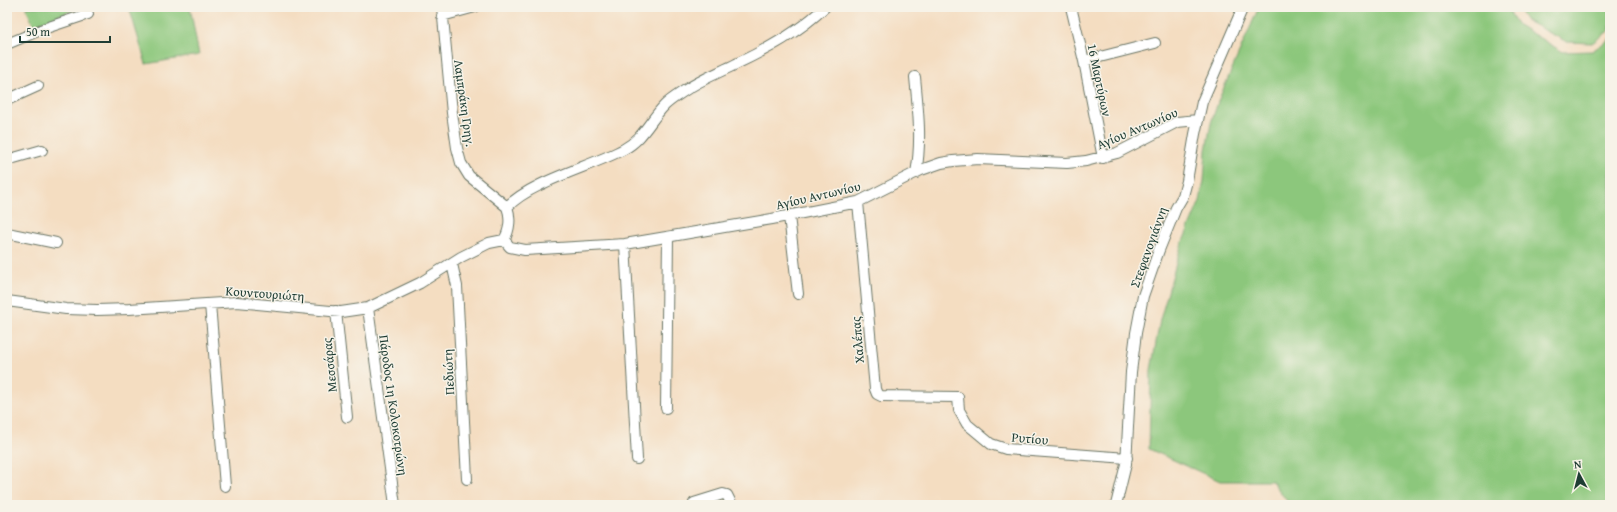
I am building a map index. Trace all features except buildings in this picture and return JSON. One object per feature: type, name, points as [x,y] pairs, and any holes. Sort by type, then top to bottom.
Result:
[{"type":"street","points":[[442,11],[475,7]]},
{"type":"street","points":[[504,240],[507,236],[510,222],[507,207],[520,196],[546,182],[598,162],[629,146],[638,140],[666,104],[685,90],[770,47],[799,29],[825,7]]},
{"type":"street","name":"16 Μαρτύρων","points":[[1071,7],[1084,61],[1103,158]]},
{"type":"street","name":"Στεφανογιάννη","points":[[1116,505],[1127,458],[1131,372],[1138,320],[1145,290],[1159,250],[1187,181],[1198,120],[1205,95],[1242,7]]},
{"type":"street","name":"Λαμπράκη Γρηγ.","points":[[442,11],[452,120],[461,163],[473,180],[507,207]]},
{"type":"street","points":[[7,44],[43,29],[88,14]]},
{"type":"street","points":[[1084,61],[1155,43]]},
{"type":"street","points":[[915,77],[919,142],[919,159],[916,173]]},
{"type":"street","points":[[7,100],[38,86]]},
{"type":"street","name":"Αγίου Αντωνίου","points":[[504,240],[510,247],[525,250],[625,244],[668,237],[789,216],[858,202],[916,173],[941,164],[970,159],[1067,163],[1103,158],[1117,153],[1177,122],[1198,120]]},
{"type":"street","points":[[7,160],[42,150]]},
{"type":"street","name":"Χαλέπας","points":[[858,202],[874,381],[877,394],[881,396],[958,397]]},
{"type":"street","points":[[789,216],[798,294]]},
{"type":"street","points":[[7,233],[56,243]]},
{"type":"street","points":[[666,408],[668,237]]},
{"type":"street","name":"Κουντουριώτη","points":[[7,301],[66,309],[97,310],[250,303],[297,309],[336,311],[368,308],[420,283],[461,257],[489,243],[504,240]]},
{"type":"street","points":[[625,244],[637,459]]},
{"type":"street","name":"Πεδιώτη","points":[[452,264],[457,286],[467,479]]},
{"type":"street","points":[[210,304],[226,486]]},
{"type":"street","name":"Πάροδος 1η Κολοκοτρώνη","points":[[368,308],[395,505]]},
{"type":"street","name":"Μεσσάρας","points":[[336,311],[347,417]]},
{"type":"street","name":"Ρυτίου","points":[[958,397],[959,410],[967,424],[996,447],[1127,458]]},
{"type":"street","points":[[694,503],[723,494],[727,495],[732,505]]},
{"type":"green space","points":[[26,7],[82,7],[33,25]]},
{"type":"green space","points":[[129,7],[190,7],[199,55],[146,64]]},
{"type":"green space","points":[[1259,7],[1506,7],[1518,25],[1563,52],[1592,51],[1610,39],[1610,505],[1290,505],[1272,481],[1220,481],[1149,449],[1151,370],[1160,320],[1181,246],[1200,201],[1211,123],[1219,99]]},
{"type":"green space","points":[[1517,7],[1610,7],[1610,30],[1592,43],[1567,42],[1525,20]]}]
